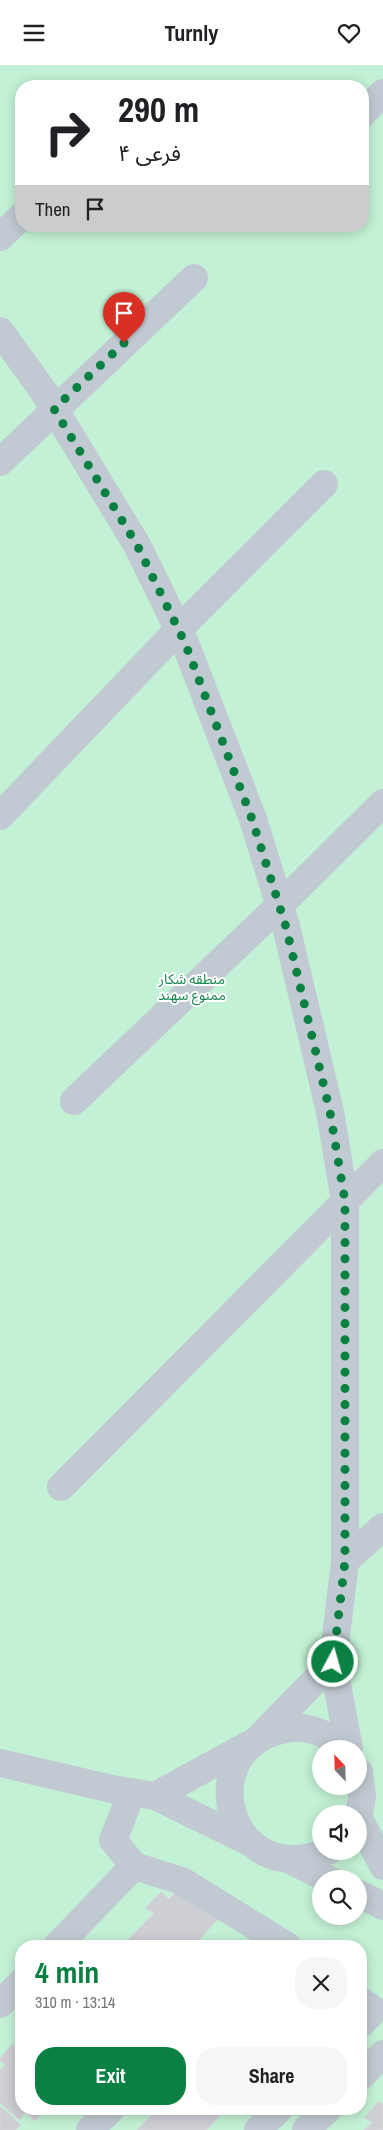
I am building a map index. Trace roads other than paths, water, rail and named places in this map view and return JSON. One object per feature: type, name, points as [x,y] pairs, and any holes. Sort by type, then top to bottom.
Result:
[{"type":"street","points":[[369,106],[383,93]]},
{"type":"street","points":[[0,237],[15,223]]},
{"type":"street","points":[[0,462],[194,278]]},
{"type":"street","points":[[0,331],[54,409],[137,545],[179,629],[252,819],[280,905],[330,1112],[345,1201],[345,1561],[333,1662],[347,1740]]},
{"type":"street","points":[[0,815],[179,629],[324,484]]},
{"type":"street","points":[[74,1101],[280,905],[383,803]]},
{"type":"street","points":[[61,1487],[383,1163]]},
{"type":"street","points":[[345,1561],[383,1527]]},
{"type":"street","points":[[250,1843],[237,1825],[229,1804],[230,1782],[237,1761],[333,1662]]},
{"type":"street","points":[[273,1940],[182,1881],[134,1866],[113,1841],[143,1794],[255,1742],[271,1732],[293,1727],[315,1730],[335,1740]]},
{"type":"street","points":[[0,1763],[143,1794],[250,1843],[268,1855],[290,1860],[312,1871]]},
{"type":"street","points":[[367,1834],[383,1866]]},
{"type":"street","points":[[290,1860],[312,1858]]},
{"type":"street","points":[[63,1940],[134,1866]]},
{"type":"street","points":[[367,1898],[383,1906]]},
{"type":"street","points":[[0,2004],[15,1989]]},
{"type":"street","points":[[367,2005],[374,2010],[367,2018]]},
{"type":"street","points":[[367,2070],[383,2054]]},
{"type":"street","points":[[90,2130],[105,2115]]},
{"type":"street","points":[[258,2130],[273,2115]]},
{"type":"street","points":[[306,2130],[322,2115]]},
{"type":"park label","name":"منطقه شکار ممنوع سهند","points":[[192,988]]}]
